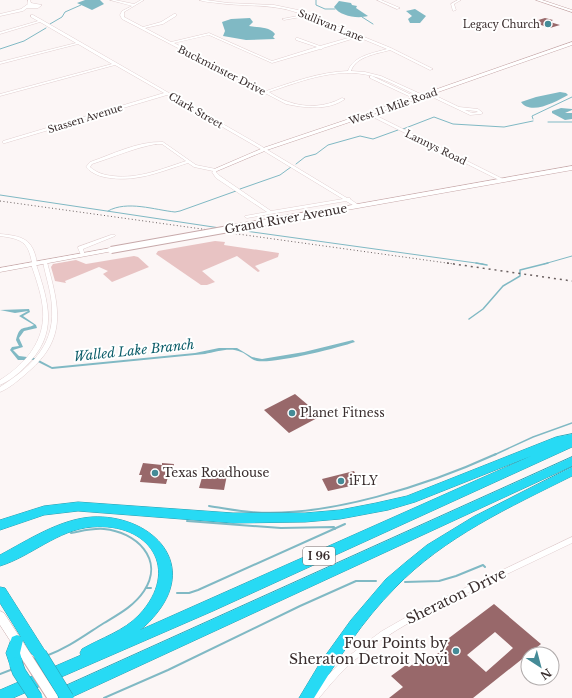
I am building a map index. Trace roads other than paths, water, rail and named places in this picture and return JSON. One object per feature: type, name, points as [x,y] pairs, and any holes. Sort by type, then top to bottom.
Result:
[{"type":"highway","points":[[0,526],[26,514],[63,507],[90,507],[257,519],[300,519],[347,514],[419,497],[560,440],[572,438]]},
{"type":"highway","name":"I 96","points":[[0,696],[208,607],[572,442]]},
{"type":"highway","name":"I 96","points":[[56,698],[235,614],[572,461]]},
{"type":"highway","points":[[306,698],[332,656],[359,619],[392,583],[454,534],[487,514],[572,472]]},
{"type":"highway","points":[[0,561],[59,531],[92,522],[108,522],[131,527],[148,536],[159,548],[168,572],[165,587],[154,609],[132,628],[101,643],[65,667]]},
{"type":"highway","points":[[0,592],[28,659]]},
{"type":"highway","points":[[17,641],[13,653],[28,659],[69,698],[110,678],[126,666]]},
{"type":"highway","points":[[28,659],[19,672],[36,698]]},
{"type":"street","points":[[111,0],[133,5],[143,0]]},
{"type":"street","name":"Sullivan Lane","points":[[200,0],[291,9],[390,49],[431,69]]},
{"type":"street","points":[[222,3],[225,0]]},
{"type":"street","points":[[378,0],[398,8]]},
{"type":"street","points":[[382,2],[388,0]]},
{"type":"street","points":[[454,10],[452,4],[460,0]]},
{"type":"street","points":[[538,0],[572,11]]},
{"type":"street","points":[[0,16],[26,7],[37,7],[40,5],[30,2],[26,7]]},
{"type":"street","name":"Buckminster Drive","points":[[133,5],[123,12],[122,16],[126,20],[287,103],[307,106],[326,105],[343,98]]},
{"type":"street","points":[[142,28],[162,23],[176,15]]},
{"type":"street","points":[[284,19],[307,15]]},
{"type":"street","name":"Clark Street","points":[[32,16],[265,150],[358,206]]},
{"type":"street","points":[[0,33],[41,21]]},
{"type":"street","points":[[170,43],[209,34],[272,62],[358,36]]},
{"type":"street","points":[[297,39],[321,48]]},
{"type":"street","points":[[0,63],[78,42]]},
{"type":"street","name":"West 11 Mile Road","points":[[215,170],[265,150],[572,43]]},
{"type":"street","points":[[349,72],[351,66],[356,62],[390,49]]},
{"type":"street","points":[[0,95],[115,64]]},
{"type":"street","points":[[266,92],[321,75],[349,72],[378,77],[422,96]]},
{"type":"street","points":[[367,75],[416,98]]},
{"type":"street","points":[[391,87],[398,85]]},
{"type":"street","name":"Stassen Avenue","points":[[4,142],[166,94]]},
{"type":"street","points":[[429,94],[460,108]]},
{"type":"street","name":"Lannys Road","points":[[370,114],[503,180]]},
{"type":"street","points":[[188,162],[146,176],[136,177],[103,175],[92,171],[88,165],[152,143],[163,143],[188,162],[200,168],[215,170],[218,177],[271,213]]},
{"type":"street","name":"Grand River Avenue","points":[[0,270],[572,168]]},
{"type":"street","points":[[247,217],[348,199]]},
{"type":"street","points":[[0,235],[17,238],[25,242],[30,247],[46,310],[45,331],[33,356],[18,370],[0,383]]},
{"type":"street","points":[[83,255],[80,248],[113,236]]},
{"type":"street","points":[[0,390],[24,373],[40,356],[46,348],[53,333],[56,315],[45,262]]},
{"type":"street","name":"Sheraton Drive","points":[[314,698],[323,685],[348,661],[368,644],[390,630],[420,612],[572,540]]},
{"type":"street","points":[[0,616],[17,641]]},
{"type":"street","points":[[28,659],[53,698]]},
{"type":"water","points":[[85,0],[100,0],[104,4],[92,10],[77,3]]},
{"type":"water","points":[[339,1],[351,3],[352,5],[357,6],[356,8],[368,16],[354,17],[340,13],[334,7]]},
{"type":"water","points":[[415,9],[426,16],[420,23],[410,23],[408,19],[412,16],[406,11]]},
{"type":"water","points":[[250,18],[253,22],[249,26],[273,31],[275,34],[273,37],[275,39],[246,40],[223,36],[225,31],[222,22],[231,19]]},
{"type":"water","points":[[560,92],[568,95],[557,101],[537,108],[525,106],[521,102],[536,97]]},
{"type":"water","points":[[561,108],[572,109],[565,113],[572,113],[572,119],[565,120],[552,113],[552,111]]},
{"type":"water","points":[[29,309],[30,312],[23,316],[36,325],[37,328],[24,331],[19,338],[23,347],[13,350],[19,356],[35,358],[52,367],[195,353],[219,348],[237,348],[252,357],[262,359],[304,352],[353,340],[355,342],[306,355],[277,360],[257,361],[241,352],[228,350],[205,354],[52,369],[34,360],[18,360],[10,350],[12,347],[19,346],[16,340],[19,332],[23,328],[34,325],[19,316],[28,311],[15,313],[0,310]]},
{"type":"waterway","points":[[316,0],[316,5],[325,9],[335,9]]},
{"type":"waterway","points":[[50,24],[62,17],[65,12],[81,5]]},
{"type":"waterway","points":[[362,17],[373,24]]},
{"type":"waterway","points":[[0,49],[24,41],[46,28]]},
{"type":"waterway","points":[[533,119],[532,116],[572,97]]},
{"type":"waterway","points":[[403,129],[434,117],[453,124],[504,127],[533,121]]},
{"type":"waterway","points":[[548,122],[572,122]]},
{"type":"waterway","points":[[296,164],[305,157],[316,154],[328,145],[360,136],[373,139],[398,130]]},
{"type":"waterway","points":[[240,189],[280,175],[291,167]]},
{"type":"waterway","points":[[108,211],[124,206],[132,206],[175,212],[236,191]]},
{"type":"waterway","points":[[0,195],[220,228]]},
{"type":"waterway","points":[[238,230],[477,263]]},
{"type":"waterway","name":"Walled Lake Branch","points":[[544,264],[572,256]]},
{"type":"waterway","points":[[477,263],[483,264]]},
{"type":"waterway","points":[[477,263],[487,265]]},
{"type":"waterway","name":"Walled Lake Branch","points":[[544,264],[548,263]]},
{"type":"waterway","name":"Walled Lake Branch","points":[[469,319],[483,309],[503,286],[520,276],[520,270],[544,264]]},
{"type":"waterway","points":[[494,455],[533,437],[572,423]]},
{"type":"waterway","points":[[209,506],[246,512],[281,513],[312,510],[376,497],[409,488],[469,466],[496,454]]},
{"type":"waterway","points":[[187,521],[281,528],[334,527],[335,529]]},
{"type":"waterway","points":[[335,529],[345,524]]},
{"type":"waterway","points":[[46,656],[69,645],[126,609],[136,601],[144,591],[150,579],[151,568],[149,558],[144,549],[127,535],[104,529],[71,533]]},
{"type":"waterway","points":[[177,593],[189,593],[198,590],[335,529]]},
{"type":"waterway","points":[[405,582],[439,581],[483,565],[485,567]]},
{"type":"waterway","points":[[104,698],[168,670],[300,606],[356,581],[376,581]]},
{"type":"waterway","points":[[146,588],[151,588]]},
{"type":"waterway","points":[[0,674],[13,669]]},
{"type":"railway","points":[[0,201],[452,264]]},
{"type":"railway","points":[[447,263],[452,264]]},
{"type":"railway","points":[[452,264],[572,281]]},
{"type":"place","name":"Legacy Church","points":[[548,24]]},
{"type":"place","name":"Planet Fitness","points":[[292,413]]},
{"type":"place","name":"Texas Roadhouse","points":[[155,473]]},
{"type":"place","name":"iFLY","points":[[341,481]]},
{"type":"place","name":"Four Points by Sheraton Detroit Novi","points":[[456,651]]}]
